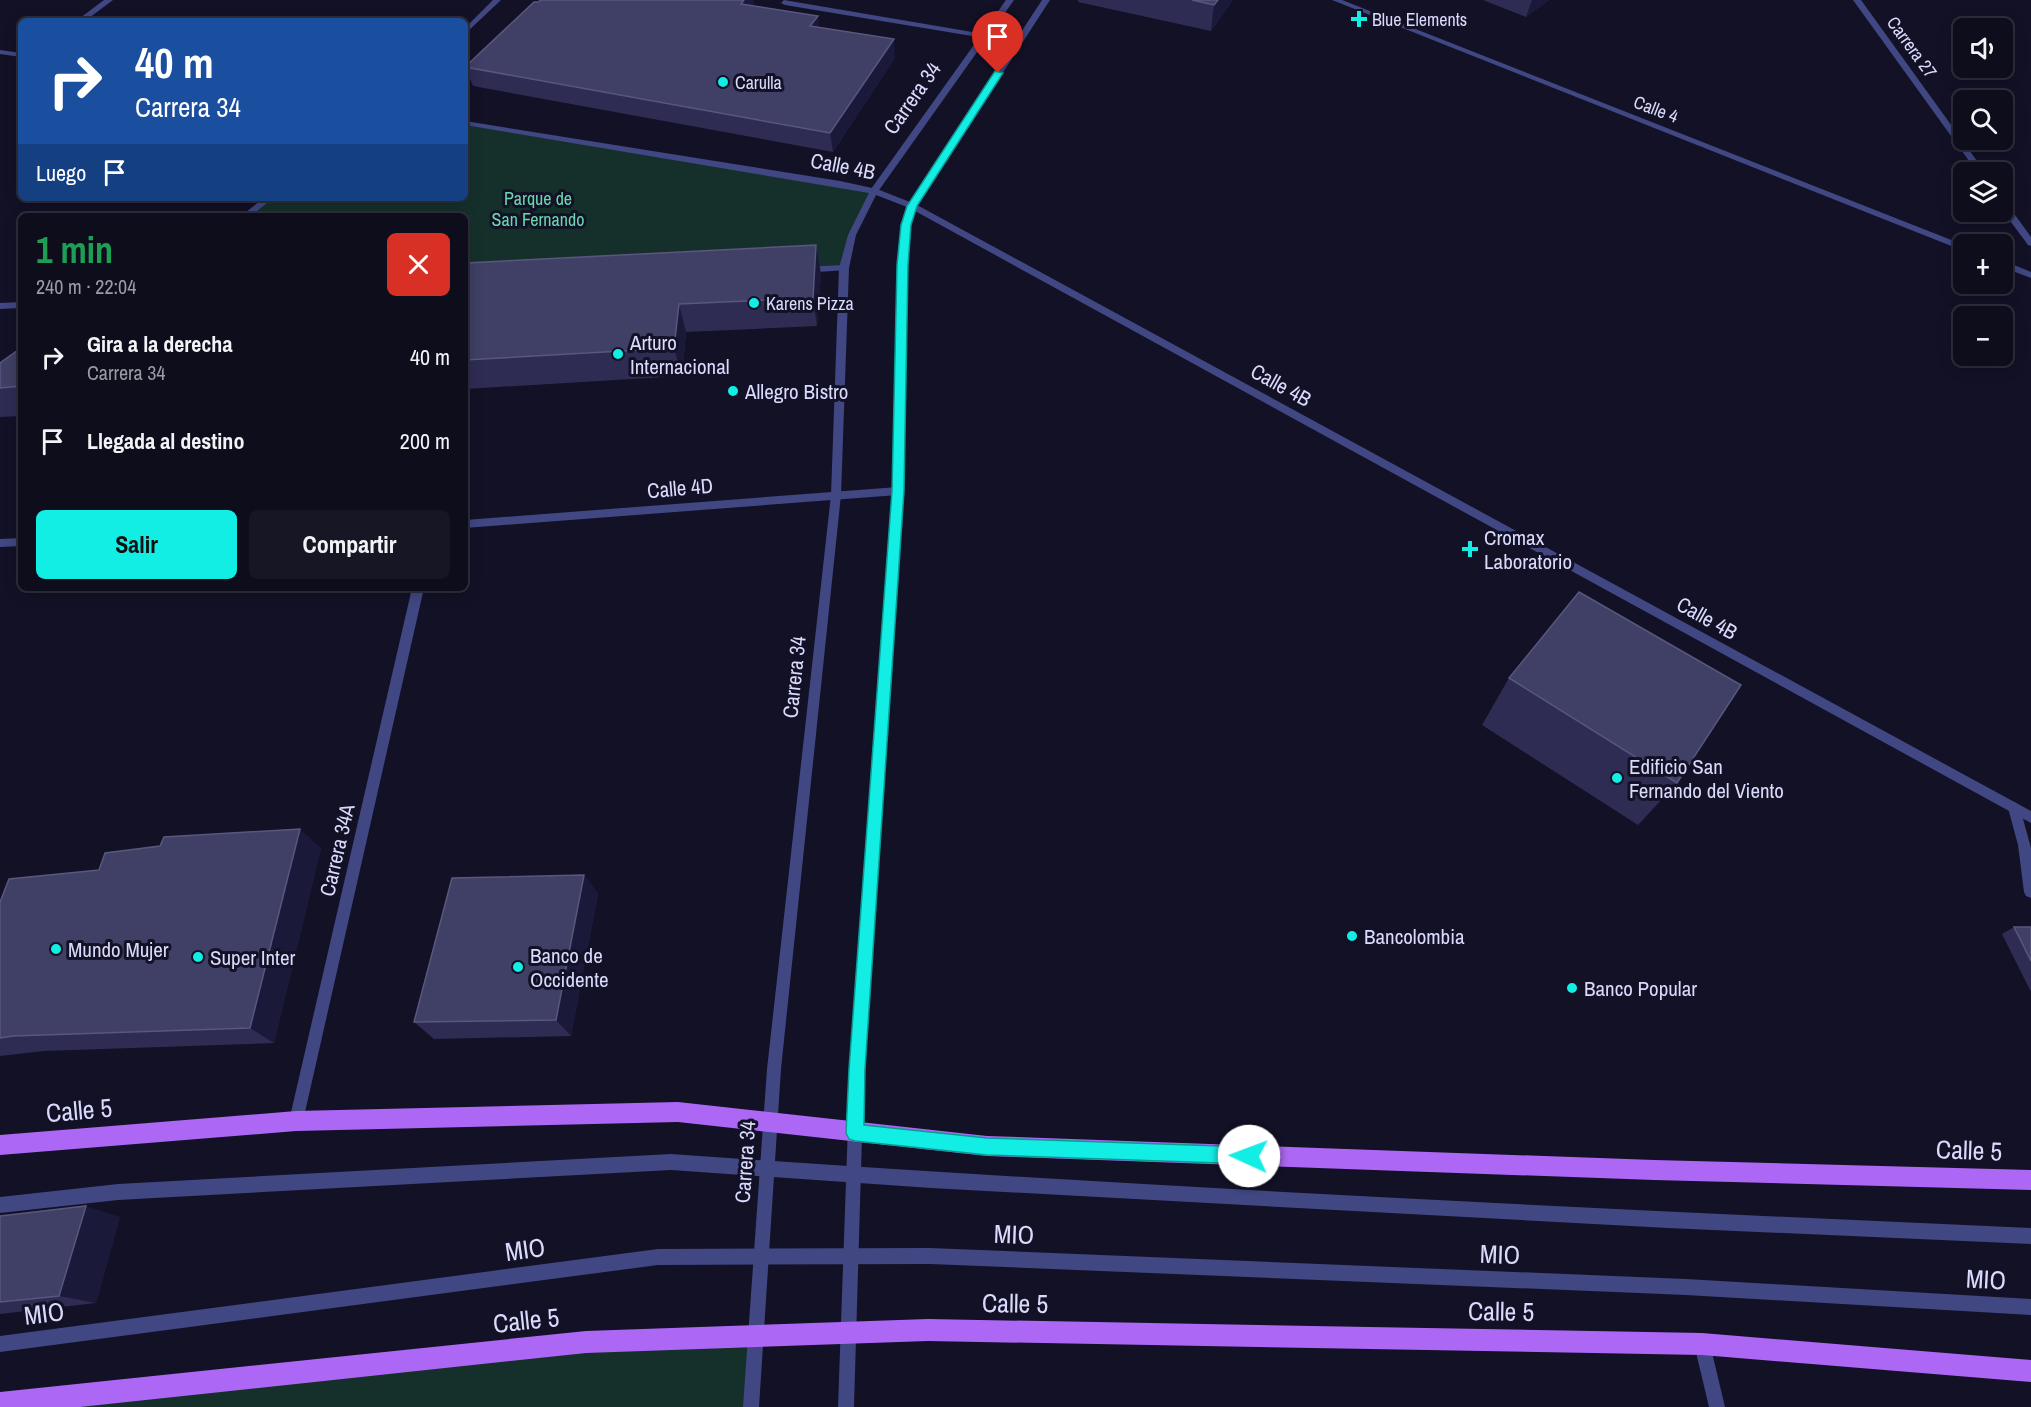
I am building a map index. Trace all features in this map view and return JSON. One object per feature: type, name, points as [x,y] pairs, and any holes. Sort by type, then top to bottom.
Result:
[{"type":"main road","name":"Calle 5","points":[[0,1145],[296,1121],[678,1112],[987,1146],[1654,1170],[2031,1180]]},
{"type":"main road","name":"Calle 5","points":[[0,1404],[586,1342],[928,1330],[1702,1344],[2031,1371]]},
{"type":"street","points":[[84,18],[109,0]]},
{"type":"street","points":[[468,29],[498,0]]},
{"type":"street","points":[[788,0],[785,3],[984,36]]},
{"type":"street","name":"Carrera 34","points":[[752,1407],[770,1123],[836,495],[844,268],[852,235],[874,191],[1010,0]]},
{"type":"street","points":[[846,1407],[857,1069],[898,491],[906,225],[912,206],[1046,0]]},
{"type":"street","name":"Calle 4","points":[[1336,0],[1953,244]]},
{"type":"street","name":"Carrera 27","points":[[1857,0],[1974,162]]},
{"type":"street","points":[[0,52],[18,55]]},
{"type":"street","name":"Calle 4B","points":[[468,123],[874,191],[912,206],[2031,817]]},
{"type":"street","points":[[249,213],[265,201]]},
{"type":"street","points":[[2013,218],[2031,243]]},
{"type":"street","points":[[797,270],[844,268]]},
{"type":"street","points":[[2013,268],[2031,275]]},
{"type":"street","points":[[0,306],[18,305]]},
{"type":"street","name":"Calle 4D","points":[[468,524],[898,491]]},
{"type":"street","points":[[0,543],[18,542]]},
{"type":"street","name":"Carrera 34A","points":[[296,1121],[417,591]]},
{"type":"street","points":[[2014,807],[2024,845],[2031,892]]},
{"type":"street","name":"MIO","points":[[0,1205],[118,1192],[671,1162],[1644,1219],[2031,1236]]},
{"type":"street","name":"MIO","points":[[0,1344],[658,1257],[930,1256],[1662,1286],[2031,1307]]},
{"type":"street","points":[[1702,1344],[1717,1407]]},
{"type":"green space","name":"Parque de San Fernando","points":[[468,123],[874,191],[862,211],[844,268],[468,285],[468,213],[249,213],[265,201],[468,201]]},
{"type":"green space","points":[[756,1337],[751,1407],[0,1407],[0,1404]]},
{"type":"building","points":[[541,0],[744,0],[741,4],[818,16],[810,26],[894,39],[830,133],[468,68],[468,64],[534,2]]},
{"type":"building","points":[[1192,0],[1218,0],[1214,5]]},
{"type":"building","points":[[816,245],[813,298],[679,304],[674,348],[468,360],[468,263]]},
{"type":"building","points":[[18,350],[18,386],[0,388],[0,363]]},
{"type":"building","points":[[1579,592],[1741,685],[1677,783],[1509,678]]},
{"type":"building","points":[[300,829],[250,1028],[0,1038],[0,902],[9,879],[99,870],[105,853],[160,846],[164,837]]},
{"type":"building","name":"Banco de Occidente","points":[[584,875],[556,1020],[414,1022],[452,878]]},
{"type":"building","points":[[2014,927],[2031,927],[2031,961]]},
{"type":"building","points":[[86,1206],[59,1296],[0,1302],[0,1216]]},
{"type":"place","name":"Blue Elements","points":[[1359,19]]},
{"type":"place","name":"Carulla","points":[[723,82]]},
{"type":"place","name":"Karens Pizza","points":[[754,303]]},
{"type":"place","name":"Arturo Internacional","points":[[618,354]]},
{"type":"place","name":"Allegro Bistro","points":[[733,391]]},
{"type":"place","name":"Cromax Laboratorio","points":[[1470,549]]},
{"type":"place","name":"Edificio San Fernando del Viento","points":[[1617,778]]},
{"type":"place","name":"Bancolombia","points":[[1352,936]]},
{"type":"place","name":"Mundo Mujer","points":[[56,949]]},
{"type":"place","name":"Super Inter","points":[[198,957]]},
{"type":"place","name":"Banco de Occidente","points":[[518,967]]},
{"type":"place","name":"Banco Popular","points":[[1572,988]]},
{"type":"route","points":[[998,73],[912,206],[906,225],[898,491],[857,1069],[855,1133],[987,1146],[1249,1156]]}]
